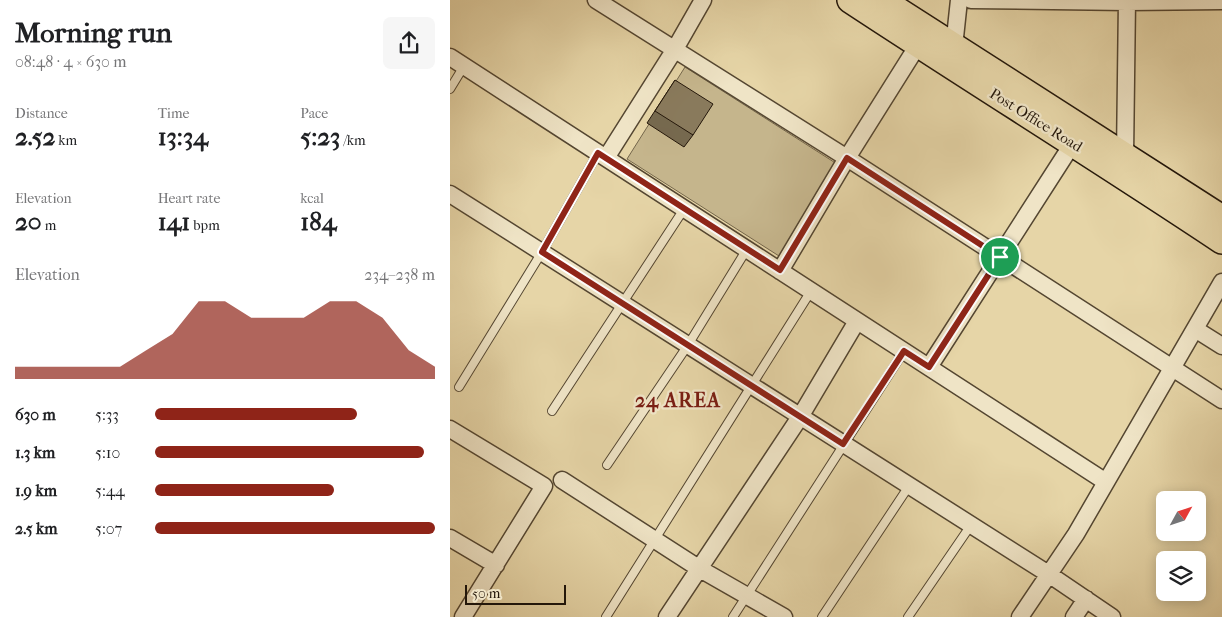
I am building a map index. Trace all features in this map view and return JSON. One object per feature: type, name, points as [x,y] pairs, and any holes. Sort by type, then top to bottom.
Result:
[{"type":"main road","name":"Post Office Road","points":[[850,0],[918,45],[949,55],[1125,156],[1222,218]]},
{"type":"main road","name":"Post Office Road","points":[[882,0],[949,55],[1073,143],[1222,241]]},
{"type":"street","points":[[596,0],[847,158],[1222,400]]},
{"type":"street","points":[[602,156],[675,49],[703,0]]},
{"type":"street","points":[[949,55],[959,0]]},
{"type":"street","points":[[971,0],[1222,1]]},
{"type":"street","points":[[1125,156],[1127,1]]},
{"type":"street","points":[[780,270],[918,45]]},
{"type":"street","points":[[457,61],[1106,482]]},
{"type":"street","points":[[929,367],[1073,143]]},
{"type":"street","points":[[450,194],[1050,575],[1112,617]]},
{"type":"street","points":[[1020,617],[1076,534],[1222,282]]},
{"type":"street","points":[[667,617],[800,417],[857,321]]},
{"type":"street","points":[[1195,329],[1222,346]]},
{"type":"street","points":[[450,429],[544,486],[463,617]]},
{"type":"street","points":[[562,480],[700,569],[784,617]]},
{"type":"street","points":[[450,538],[496,565]]},
{"type":"street","points":[[1074,617],[1086,600]]},
{"type":"lane","points":[[450,89],[457,61]]},
{"type":"lane","points":[[460,387],[602,156]]},
{"type":"lane","points":[[552,411],[684,209]]},
{"type":"lane","points":[[607,465],[688,345],[747,249]]},
{"type":"lane","points":[[606,617],[811,291]]},
{"type":"lane","points":[[733,617],[904,351]]},
{"type":"lane","points":[[822,617],[909,486]]},
{"type":"lane","points":[[908,617],[971,525]]},
{"type":"shaded area","points":[[685,67],[837,164],[779,256],[627,159]]},
{"type":"building","points":[[675,80],[713,104],[693,135],[655,111]]},
{"type":"district","name":"24 AREA","points":[[678,400]]},
{"type":"route","points":[[598,153],[780,270],[847,158],[1000,257],[929,367],[904,351],[843,444],[542,252],[598,153]]}]
